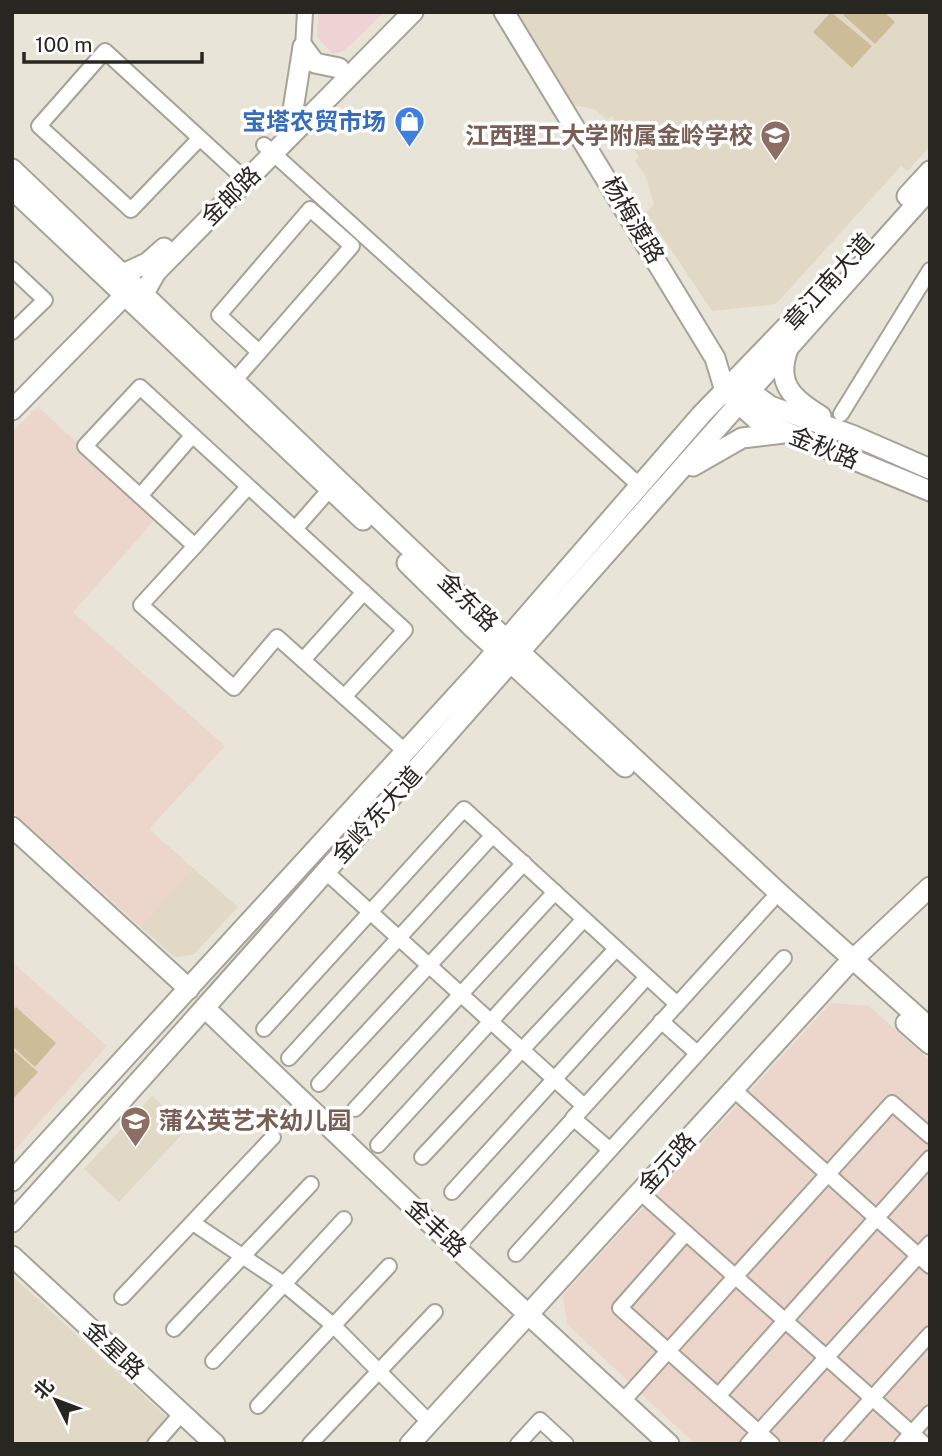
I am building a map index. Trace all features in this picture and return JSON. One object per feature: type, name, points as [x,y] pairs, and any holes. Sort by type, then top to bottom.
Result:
[{"type":"street","points":[[292,117],[303,47],[305,12]]},
{"type":"street","name":"金邮路","points":[[121,275],[147,263],[160,252],[238,173],[269,149],[292,117],[396,12]]},
{"type":"street","name":"金邮路","points":[[12,410],[133,296],[269,149],[413,12]]},
{"type":"street","name":"杨梅渡路","points":[[504,12],[736,391]]},
{"type":"street","points":[[303,47],[315,63],[339,68]]},
{"type":"street","points":[[200,138],[131,210],[39,126],[106,51],[238,173]]},
{"type":"street","points":[[269,149],[639,485]]},
{"type":"street","name":"金东路","points":[[12,169],[121,275],[133,296],[330,489],[849,963],[930,1044]]},
{"type":"street","name":"章江南大道","points":[[736,391],[788,348],[923,197],[930,171]]},
{"type":"street","name":"金东路","points":[[12,190],[133,296],[235,380],[478,623]]},
{"type":"street","name":"章江南大道","points":[[736,391],[923,197]]},
{"type":"street","points":[[235,380],[352,246],[310,209],[219,315],[259,352]]},
{"type":"street","points":[[12,269],[45,300],[12,332]]},
{"type":"street","points":[[841,414],[846,400],[930,270]]},
{"type":"street","points":[[788,348],[782,365],[789,390],[801,404],[852,435]]},
{"type":"street","points":[[195,546],[85,446],[140,387],[405,630],[344,697]]},
{"type":"street","name":"金岭东大道","points":[[12,1222],[490,690],[535,609],[639,485],[736,391]]},
{"type":"street","name":"金岭东大道","points":[[12,1181],[476,674],[545,627],[670,483],[736,391]]},
{"type":"street","name":"金秋路","points":[[736,391],[757,420],[930,491]]},
{"type":"street","name":"金秋路","points":[[736,391],[852,435],[930,469]]},
{"type":"street","points":[[670,483],[734,441],[786,433]]},
{"type":"street","points":[[140,496],[192,436]]},
{"type":"street","points":[[248,487],[141,605],[234,688],[277,637],[406,751]]},
{"type":"street","points":[[295,529],[330,489]]},
{"type":"street","points":[[303,660],[364,592]]},
{"type":"street","points":[[476,674],[480,649],[478,623],[512,621],[535,609]]},
{"type":"street","points":[[490,690],[519,684],[543,683],[541,651],[545,627]]},
{"type":"street","name":"金东路","points":[[543,683],[771,901],[930,1028]]},
{"type":"street","points":[[264,1029],[464,809],[677,1004]]},
{"type":"street","points":[[12,827],[190,989]]},
{"type":"street","points":[[289,1058],[493,835]]},
{"type":"street","points":[[320,1084],[524,863]]},
{"type":"street","points":[[326,872],[584,1106]]},
{"type":"street","name":"金元路","points":[[410,1444],[849,963],[930,887]]},
{"type":"street","points":[[355,1109],[555,892]]},
{"type":"street","points":[[456,1248],[771,901]]},
{"type":"street","points":[[378,1145],[584,919]]},
{"type":"street","points":[[422,1157],[616,949]]},
{"type":"street","points":[[516,1254],[784,958]]},
{"type":"street","points":[[452,1192],[647,977]]},
{"type":"street","name":"金丰路","points":[[206,1009],[456,1248],[669,1444]]},
{"type":"street","points":[[661,1021],[697,1053]]},
{"type":"street","points":[[733,1089],[930,1266]]},
{"type":"street","points":[[623,1401],[892,1103],[930,1136]]},
{"type":"street","points":[[573,1118],[609,1149]]},
{"type":"street","points":[[122,1297],[273,1137]]},
{"type":"street","points":[[718,1396],[930,1158]]},
{"type":"street","points":[[174,1329],[311,1184]]},
{"type":"street","points":[[640,1192],[872,1398],[907,1438],[924,1444]]},
{"type":"street","points":[[213,1361],[344,1219]]},
{"type":"street","points":[[194,1223],[284,1284],[332,1325],[430,1423]]},
{"type":"street","points":[[686,1233],[620,1308],[772,1444]]},
{"type":"street","points":[[748,1444],[930,1243]]},
{"type":"street","name":"金星路","points":[[12,1256],[215,1444]]},
{"type":"street","points":[[258,1406],[389,1266]]},
{"type":"street","points":[[310,1444],[435,1312]]},
{"type":"street","points":[[831,1444],[930,1334]]},
{"type":"street","points":[[155,1444],[182,1413]]},
{"type":"street","points":[[907,1438],[930,1413]]},
{"type":"street","points":[[518,1444],[540,1420],[566,1444]]},
{"type":"shaded area","points":[[318,12],[384,12],[344,51],[333,54],[317,37]]},
{"type":"shaded area","name":"江西理工大学附属金岭学校","points":[[517,12],[930,12],[930,146],[908,171],[901,166],[776,304],[712,311],[646,212],[654,205],[646,177],[635,161],[639,157],[612,116],[607,120],[594,109],[572,105]]},
{"type":"shaded area","points":[[831,12],[872,46],[852,68],[813,32]]},
{"type":"shaded area","points":[[840,12],[884,12],[895,22],[875,44]]},
{"type":"shaded area","points":[[38,407],[158,516],[73,612],[225,746],[149,829],[193,868],[141,927],[12,811],[12,432]]},
{"type":"shaded area","points":[[193,868],[238,907],[193,955],[175,957],[141,927]]},
{"type":"shaded area","points":[[12,962],[107,1046],[12,1153]]},
{"type":"shaded area","points":[[831,1003],[869,1006],[930,1061],[930,1444],[695,1444],[567,1324],[563,1295]]},
{"type":"shaded area","points":[[16,1007],[56,1043],[35,1067],[12,1046],[12,1011]]},
{"type":"shaded area","points":[[12,1049],[38,1072],[12,1100]]},
{"type":"shaded area","name":"蒲公英艺术幼儿园","points":[[152,1096],[188,1128],[119,1202],[84,1169]]},
{"type":"shaded area","points":[[12,1276],[169,1419],[147,1444],[12,1444]]},
{"type":"place","name":"宝塔农贸市场","points":[[409,149]]},
{"type":"place","name":"江西理工大学附属金岭学校","points":[[776,163]]},
{"type":"place","name":"蒲公英艺术幼儿园","points":[[136,1148]]}]
